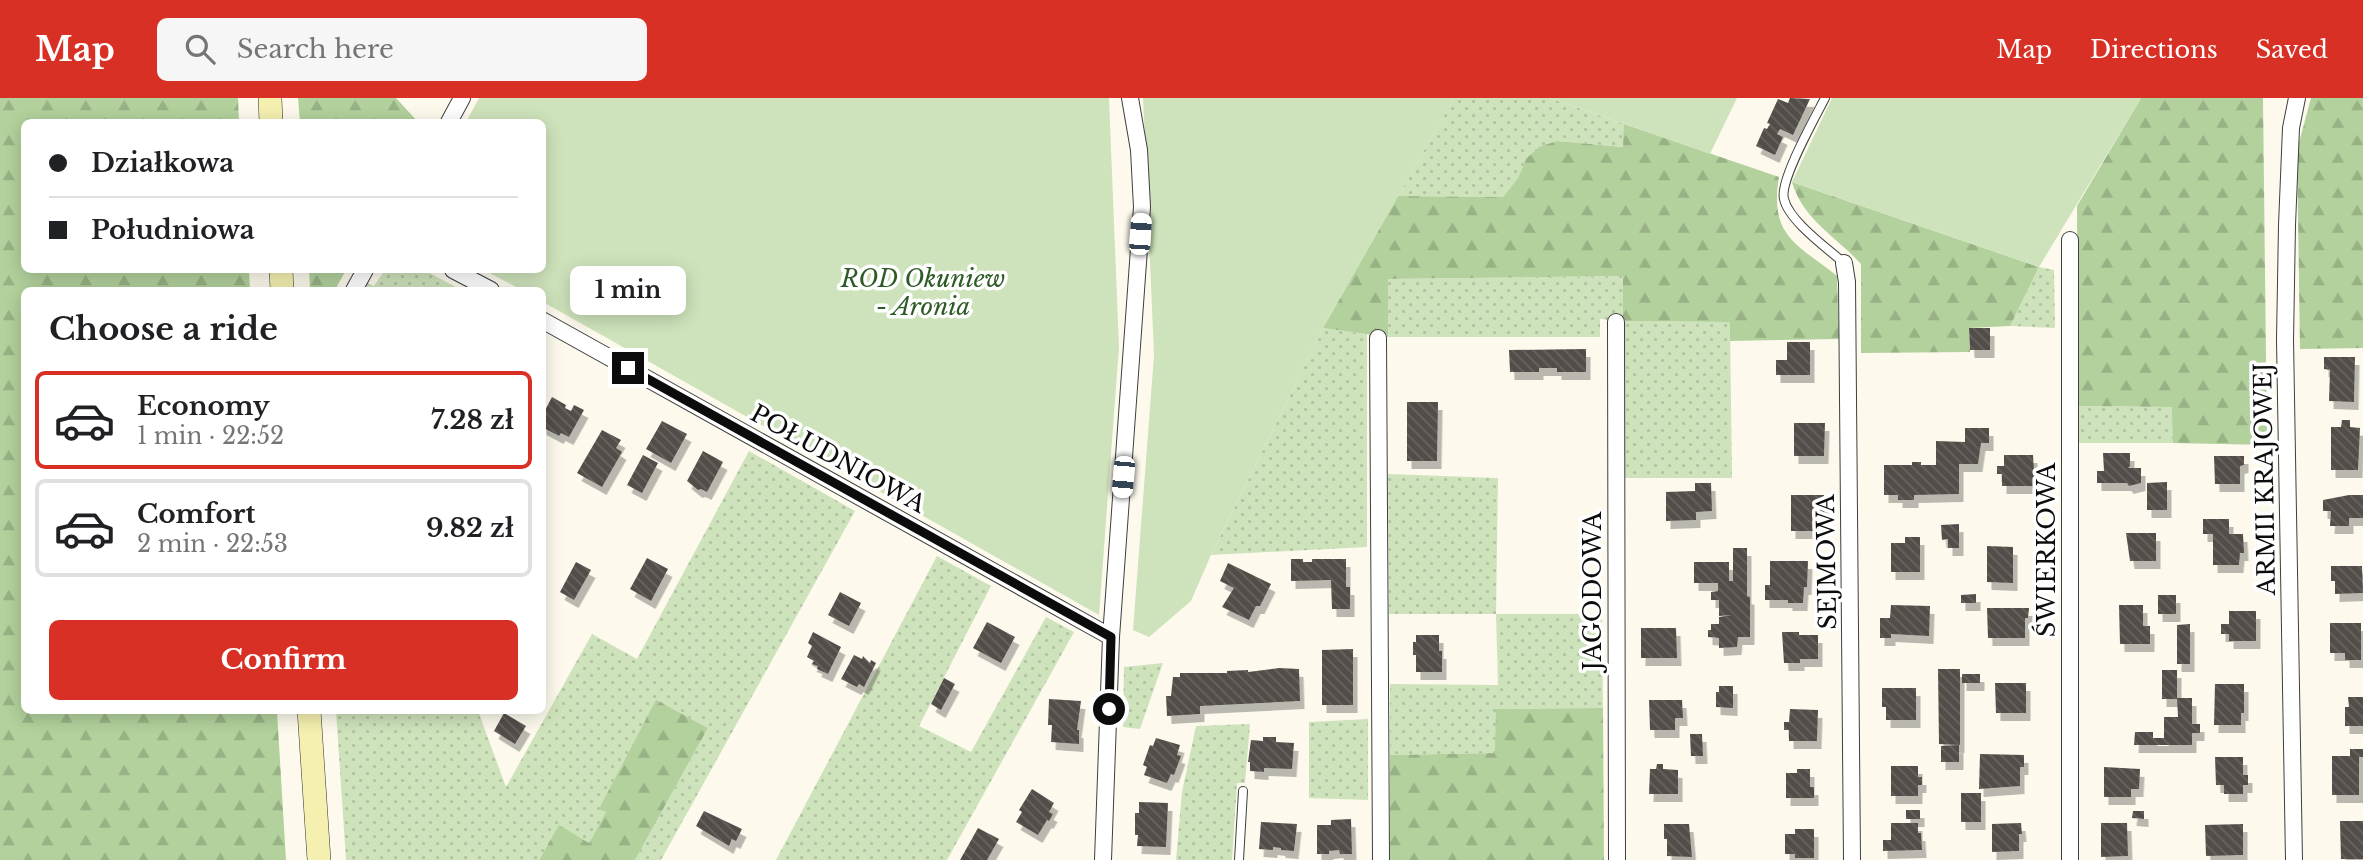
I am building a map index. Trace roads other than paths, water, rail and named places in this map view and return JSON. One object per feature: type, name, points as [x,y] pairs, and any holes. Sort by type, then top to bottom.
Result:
[{"type":"main road","points":[[270,98],[271,119]]},
{"type":"main road","points":[[309,714],[319,860]]},
{"type":"street","points":[[451,119],[462,98]]},
{"type":"street","points":[[1103,860],[1111,637],[1142,207],[1139,150],[1130,98]]},
{"type":"street","name":"ARMII KRAJOWEJ","points":[[2294,860],[2286,340],[2289,170],[2291,128],[2297,98]]},
{"type":"street","name":"ŚWIERKOWA","points":[[2070,240],[2070,860]]},
{"type":"street","name":"SEJMOWA","points":[[1844,263],[1847,282],[1852,860]]},
{"type":"street","points":[[459,273],[485,287]]},
{"type":"street","name":"POŁUDNIOWA","points":[[546,322],[1111,637]]},
{"type":"street","name":"JAGODOWA","points":[[1616,322],[1617,860]]},
{"type":"street","points":[[1378,338],[1381,860]]},
{"type":"lane","points":[[1825,98],[1787,175],[1782,197],[1787,209],[1798,222],[1844,263]]},
{"type":"lane","points":[[1239,860],[1243,791]]},
{"type":"park label","name":"ROD Okuniew - Aronia","points":[[923,293]]}]
